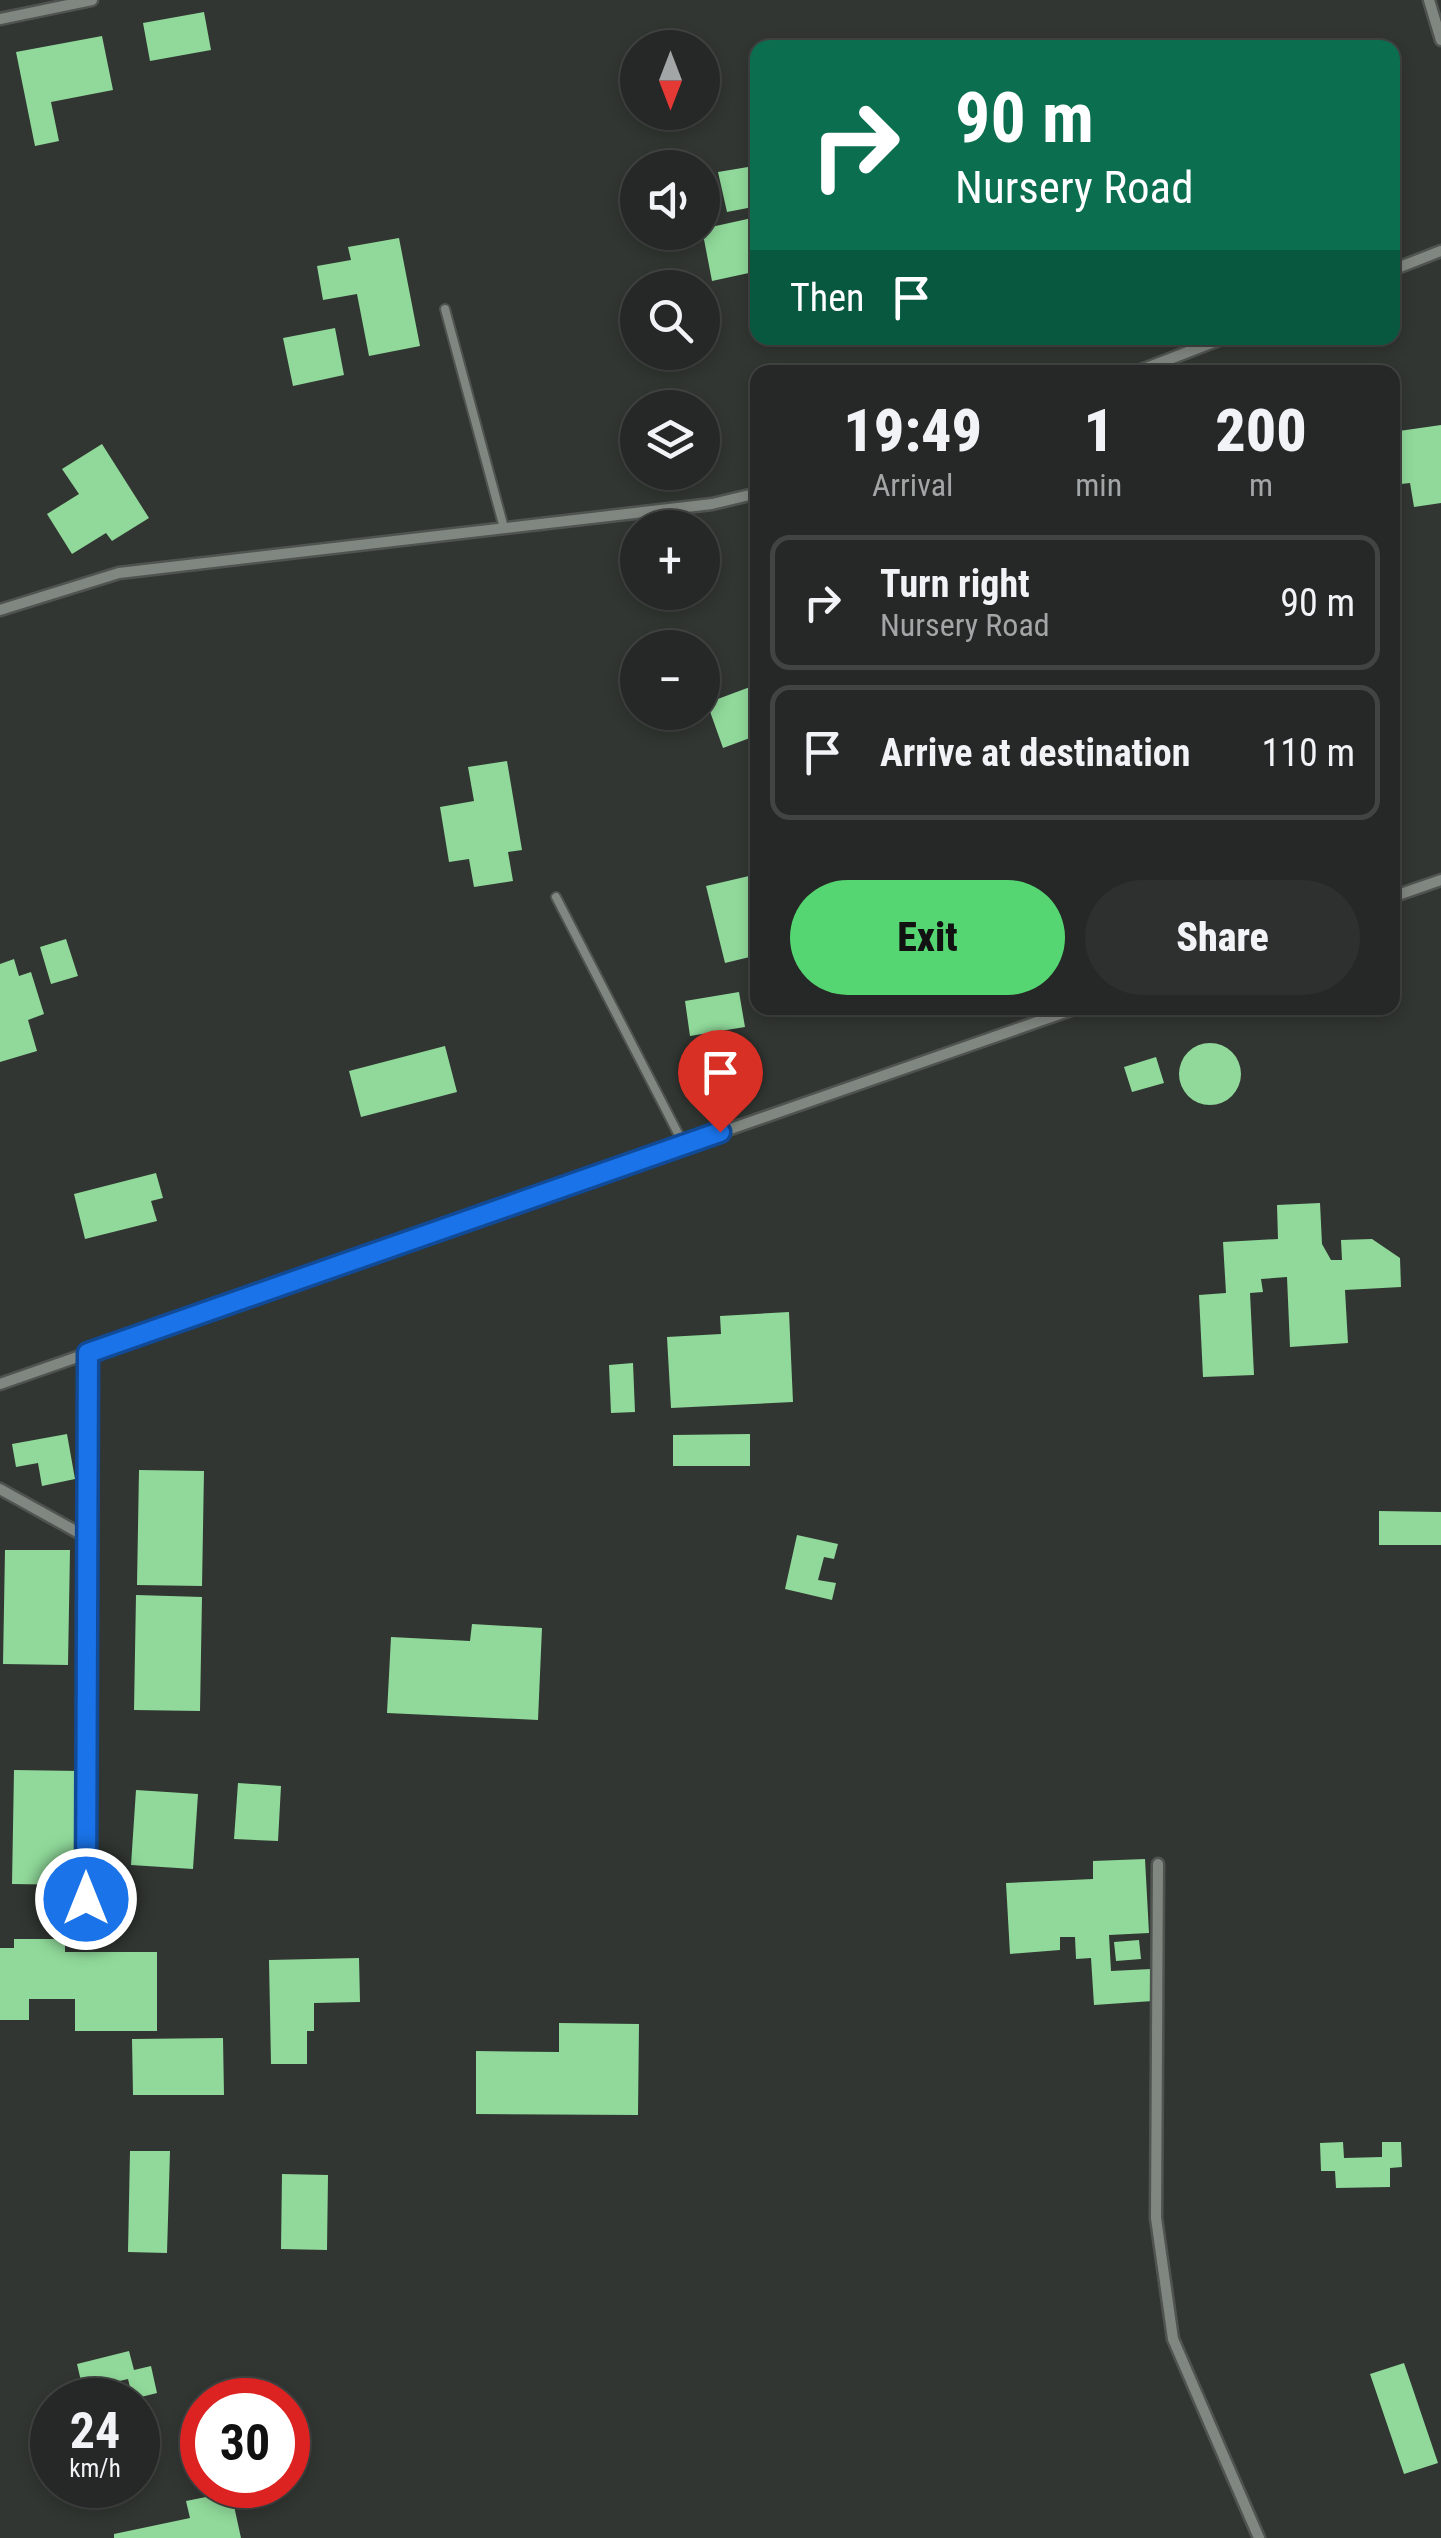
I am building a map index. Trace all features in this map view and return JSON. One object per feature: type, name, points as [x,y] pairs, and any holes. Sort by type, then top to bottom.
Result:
[{"type":"street","points":[[0,20],[92,0]]},
{"type":"street","points":[[1429,0],[1441,40]]},
{"type":"street","points":[[1400,267],[1441,251]]},
{"type":"street","points":[[1154,365],[1206,345]]},
{"type":"street","points":[[0,610],[119,573],[712,504],[750,494]]},
{"type":"street","points":[[1400,894],[1441,880]]},
{"type":"street","points":[[0,1384],[1057,1015]]},
{"type":"street","points":[[86,1899],[88,1353]]},
{"type":"street","points":[[0,1489],[88,1538]]},
{"type":"street","points":[[1158,1864],[1156,2218],[1173,2340],[1259,2538]]},
{"type":"lane","points":[[445,309],[504,528]]},
{"type":"lane","points":[[556,897],[684,1145]]},
{"type":"building","points":[[204,12],[211,50],[150,61],[143,23]]},
{"type":"building","points":[[102,36],[113,90],[51,102],[59,141],[35,146],[16,52]]},
{"type":"building","points":[[750,167],[750,208],[727,212],[720,172]]},
{"type":"building","points":[[750,218],[750,273],[720,279],[720,270],[710,270],[706,250],[720,250],[720,225]]},
{"type":"building","points":[[399,238],[420,346],[369,356],[357,294],[323,300],[317,266],[351,260],[348,247]]},
{"type":"building","points":[[335,328],[344,375],[293,386],[283,338]]},
{"type":"building","points":[[1441,425],[1441,503],[1414,507],[1410,483],[1400,484],[1400,431]]},
{"type":"building","points":[[102,444],[149,518],[112,541],[106,533],[72,554],[47,514],[79,494],[62,469]]},
{"type":"building","points":[[750,687],[750,738],[723,748],[717,730],[720,730],[720,698]]},
{"type":"building","points":[[507,761],[522,850],[508,852],[513,881],[474,887],[469,859],[449,862],[440,807],[474,801],[468,767]]},
{"type":"building","points":[[749,876],[750,957],[725,963],[706,886]]},
{"type":"building","points":[[66,939],[78,976],[51,984],[40,947]]},
{"type":"building","points":[[14,959],[19,976],[31,972],[44,1014],[28,1020],[37,1051],[0,1062],[0,964]]},
{"type":"building","points":[[739,992],[745,1027],[690,1036],[685,1001]]},
{"type":"building","points":[[1210,1043],[1232,1052],[1241,1074],[1232,1096],[1210,1105],[1188,1096],[1179,1074],[1188,1052]]},
{"type":"building","points":[[445,1046],[457,1092],[361,1117],[349,1071]]},
{"type":"building","points":[[1156,1057],[1164,1083],[1132,1092],[1124,1067]]},
{"type":"building","points":[[156,1173],[163,1198],[151,1201],[157,1221],[85,1239],[74,1194]]},
{"type":"building","points":[[1320,1203],[1322,1244],[1331,1260],[1342,1260],[1341,1240],[1372,1239],[1400,1258],[1401,1287],[1345,1290],[1348,1343],[1290,1347],[1287,1277],[1261,1279],[1263,1292],[1250,1293],[1254,1375],[1203,1377],[1199,1295],[1226,1293],[1223,1242],[1278,1239],[1277,1205]]},
{"type":"building","points":[[789,1312],[793,1402],[671,1408],[667,1337],[721,1334],[720,1316]]},
{"type":"building","points":[[633,1363],[635,1412],[611,1413],[609,1365]]},
{"type":"building","points":[[67,1434],[75,1479],[42,1486],[38,1463],[16,1467],[12,1444]]},
{"type":"building","points":[[750,1434],[750,1466],[673,1466],[673,1435]]},
{"type":"building","points":[[139,1470],[204,1471],[202,1586],[137,1585]]},
{"type":"building","points":[[1379,1511],[1441,1512],[1441,1545],[1379,1545]]},
{"type":"building","points":[[797,1535],[838,1544],[834,1559],[824,1557],[818,1580],[836,1583],[832,1600],[785,1589]]},
{"type":"building","points":[[5,1550],[70,1550],[68,1665],[3,1664]]},
{"type":"building","points":[[136,1595],[202,1597],[200,1711],[134,1710]]},
{"type":"building","points":[[472,1624],[542,1628],[538,1720],[387,1713],[391,1637],[470,1641]]},
{"type":"building","points":[[14,1770],[80,1771],[78,1885],[12,1884]]},
{"type":"building","points":[[238,1783],[281,1786],[278,1841],[234,1839]]},
{"type":"building","points":[[136,1790],[198,1794],[193,1869],[131,1865]]},
{"type":"building","points":[[1145,1859],[1149,1933],[1109,1935],[1111,1971],[1151,1969],[1153,2001],[1094,2005],[1091,1958],[1076,1959],[1075,1937],[1060,1937],[1060,1950],[1010,1954],[1006,1883],[1093,1879],[1093,1861]]},
{"type":"building","points":[[14,1939],[65,1939],[65,1952],[157,1952],[157,2031],[75,2031],[75,1999],[29,1999],[29,2020],[0,2020],[0,1948],[14,1948]]},
{"type":"building","points":[[1139,1940],[1141,1959],[1116,1961],[1114,1942]]},
{"type":"building","points":[[359,1958],[360,2002],[314,2003],[314,2031],[307,2031],[307,2064],[271,2064],[269,1960]]},
{"type":"building","points":[[559,2023],[639,2024],[638,2115],[476,2114],[476,2051],[559,2052]]},
{"type":"building","points":[[223,2038],[224,2095],[133,2095],[132,2039]]},
{"type":"building","points":[[1343,2142],[1344,2158],[1382,2157],[1382,2142],[1401,2142],[1402,2167],[1390,2168],[1390,2187],[1336,2188],[1335,2171],[1321,2171],[1320,2143]]},
{"type":"building","points":[[130,2151],[170,2151],[167,2253],[128,2252]]},
{"type":"building","points":[[282,2174],[328,2175],[327,2250],[281,2249]]},
{"type":"building","points":[[129,2351],[134,2370],[151,2366],[154,2378],[80,2378],[77,2364]]},
{"type":"building","points":[[1404,2363],[1438,2463],[1404,2474],[1370,2374]]},
{"type":"building","points":[[188,2508],[234,2508],[241,2538],[114,2538],[114,2534],[190,2518]]},
{"type":"route","points":[[86,1899],[88,1353],[720,1132]]}]
